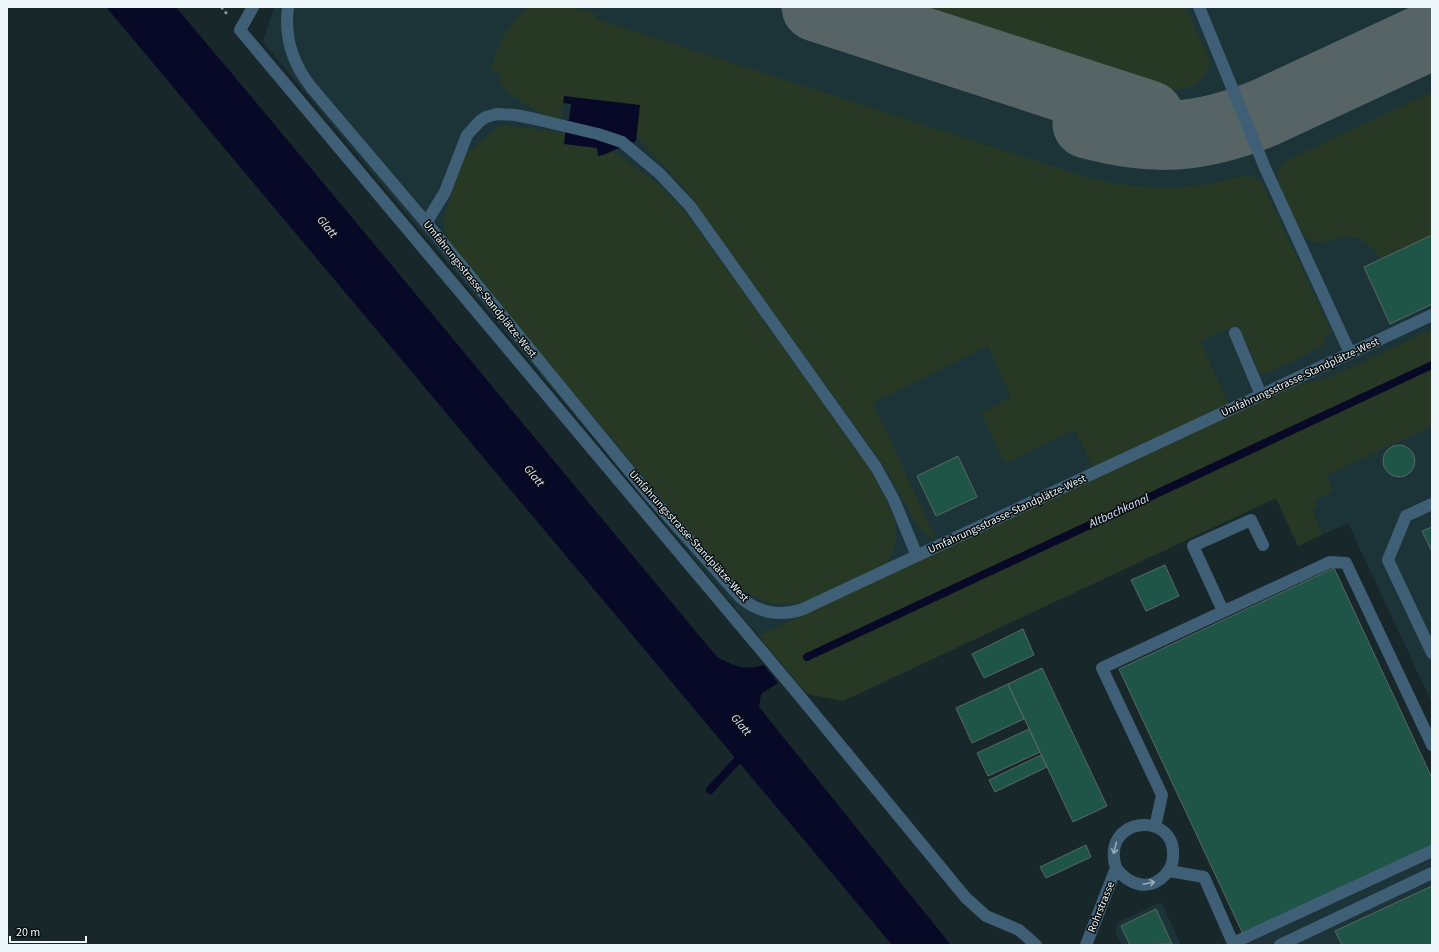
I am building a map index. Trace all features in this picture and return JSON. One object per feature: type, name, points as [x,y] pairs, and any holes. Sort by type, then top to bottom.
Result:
[{"type":"street","points":[[253,7],[240,30],[798,694],[966,898],[986,916],[1019,930],[1036,945]]},
{"type":"street","name":"Umfahrungsstrasse-Standplätze-West","points":[[288,7],[287,24],[290,45],[294,58],[303,76],[650,495],[740,597],[760,610],[784,614],[796,612],[1432,316]]},
{"type":"street","points":[[1199,7],[1265,168],[1350,353]]},
{"type":"street","points":[[426,223],[445,192],[468,135],[476,124],[486,117],[497,114],[525,116],[598,134],[622,142],[660,174],[690,206],[876,467],[894,500],[917,556]]},
{"type":"street","points":[[1235,333],[1262,395]]},
{"type":"street","points":[[1432,504],[1406,516],[1388,560],[1432,653]]},
{"type":"street","points":[[1222,611],[1193,546],[1251,520],[1264,545]]},
{"type":"street","points":[[1432,745],[1346,562],[1330,562],[1102,668],[1162,795],[1155,826],[1164,832],[1171,841],[1174,851],[1173,861],[1169,871],[1204,877],[1234,943],[1432,851]]},
{"type":"street","name":"Rohrstrasse","points":[[1155,826],[1145,824],[1134,825],[1125,830],[1118,838],[1114,848],[1113,858],[1116,868],[1122,877],[1131,883],[1142,885],[1152,884],[1161,879],[1169,871]]},
{"type":"street","name":"Rohrstrasse","points":[[1086,945],[1116,868]]},
{"type":"street","points":[[1280,945],[1432,874]]},
{"type":"shaded area","points":[[274,7],[1432,7],[1432,703],[1348,523],[1298,546],[1276,498],[843,701],[807,694],[263,42]]},
{"type":"shaded area","points":[[1432,856],[1432,945],[1242,945]]},
{"type":"shaded area","points":[[1161,902],[1181,945],[1122,945],[1115,931],[1119,922]]},
{"type":"green space","points":[[530,7],[571,7],[597,14],[596,19],[1092,179],[1131,186],[1174,188],[1211,184],[1244,176],[1250,176],[1259,180],[1264,187],[1332,333],[1323,337],[1326,344],[1286,365],[1261,375],[1238,325],[1200,341],[1229,405],[1093,468],[1075,430],[1005,463],[981,413],[1011,397],[988,346],[873,403],[937,541],[927,535],[917,524],[886,469],[685,189],[640,140],[626,127],[579,105],[563,103],[561,120],[544,115],[529,107],[507,91],[500,81],[501,74],[490,71],[500,44],[510,27],[522,13]]},
{"type":"green space","points":[[892,7],[1185,7],[1210,59],[1206,72],[1201,80],[1187,88],[1153,89],[1125,85],[1059,66],[1060,61]]},
{"type":"green space","points":[[1432,92],[1432,235],[1380,259],[1370,246],[1354,237],[1342,237],[1326,242],[1320,242],[1313,241],[1306,237],[1293,214],[1279,182],[1278,173],[1283,163]]},
{"type":"green space","points":[[501,125],[567,133],[616,153],[658,184],[685,211],[863,459],[878,484],[892,513],[896,530],[895,543],[892,552],[883,566],[818,596],[795,603],[784,604],[772,603],[754,597],[746,592],[712,559],[450,244],[445,230],[444,218],[463,157]]},
{"type":"green space","points":[[1432,329],[1432,426],[1327,475],[1333,492],[1315,500],[1317,507],[1312,510],[1323,534],[1298,546],[1276,498],[843,701],[807,694],[758,636],[1295,385],[1331,377]]},
{"type":"water","name":"Glatt","points":[[106,7],[176,7],[717,657],[739,667],[751,668],[764,665],[778,683],[761,694],[759,707],[951,945],[892,945]]},
{"type":"water","points":[[564,96],[640,105],[636,141],[598,156],[597,148],[564,144],[571,104],[563,103]]},
{"type":"building","points":[[1432,235],[1432,304],[1390,324],[1364,267]]},
{"type":"building","points":[[1399,445],[1405,446],[1412,452],[1415,461],[1414,467],[1408,474],[1399,477],[1393,476],[1386,470],[1383,461],[1384,455],[1390,448]]},
{"type":"building","points":[[958,456],[977,497],[936,516],[917,476]]},
{"type":"building","points":[[1432,527],[1432,552],[1422,531]]},
{"type":"building","points":[[1165,565],[1179,596],[1146,611],[1131,580]]},
{"type":"building","points":[[1334,568],[1432,778],[1432,845],[1243,934],[1119,669]]},
{"type":"building","points":[[1023,629],[1034,655],[984,678],[972,654]]},
{"type":"building","points":[[1042,668],[1107,806],[1073,822],[1008,684]]},
{"type":"building","points":[[1008,684],[1024,719],[972,743],[956,708]]},
{"type":"building","points":[[1029,729],[1040,752],[988,776],[977,753]]},
{"type":"building","points":[[1041,755],[1047,767],[995,792],[989,780]]},
{"type":"building","points":[[1086,845],[1091,857],[1046,878],[1040,867]]},
{"type":"building","points":[[1432,886],[1432,945],[1342,945],[1335,931]]},
{"type":"building","points":[[1156,909],[1172,944],[1130,945],[1121,926]]},
{"type":"waterway","name":"Altbachkanal","points":[[807,657],[1432,365]]},
{"type":"waterway","points":[[710,790],[745,752]]},
{"type":"taxiway","points":[[816,7],[1149,115]]},
{"type":"taxiway","points":[[1087,124],[1134,134],[1155,135],[1197,133],[1218,128],[1264,113],[1432,35]]}]
